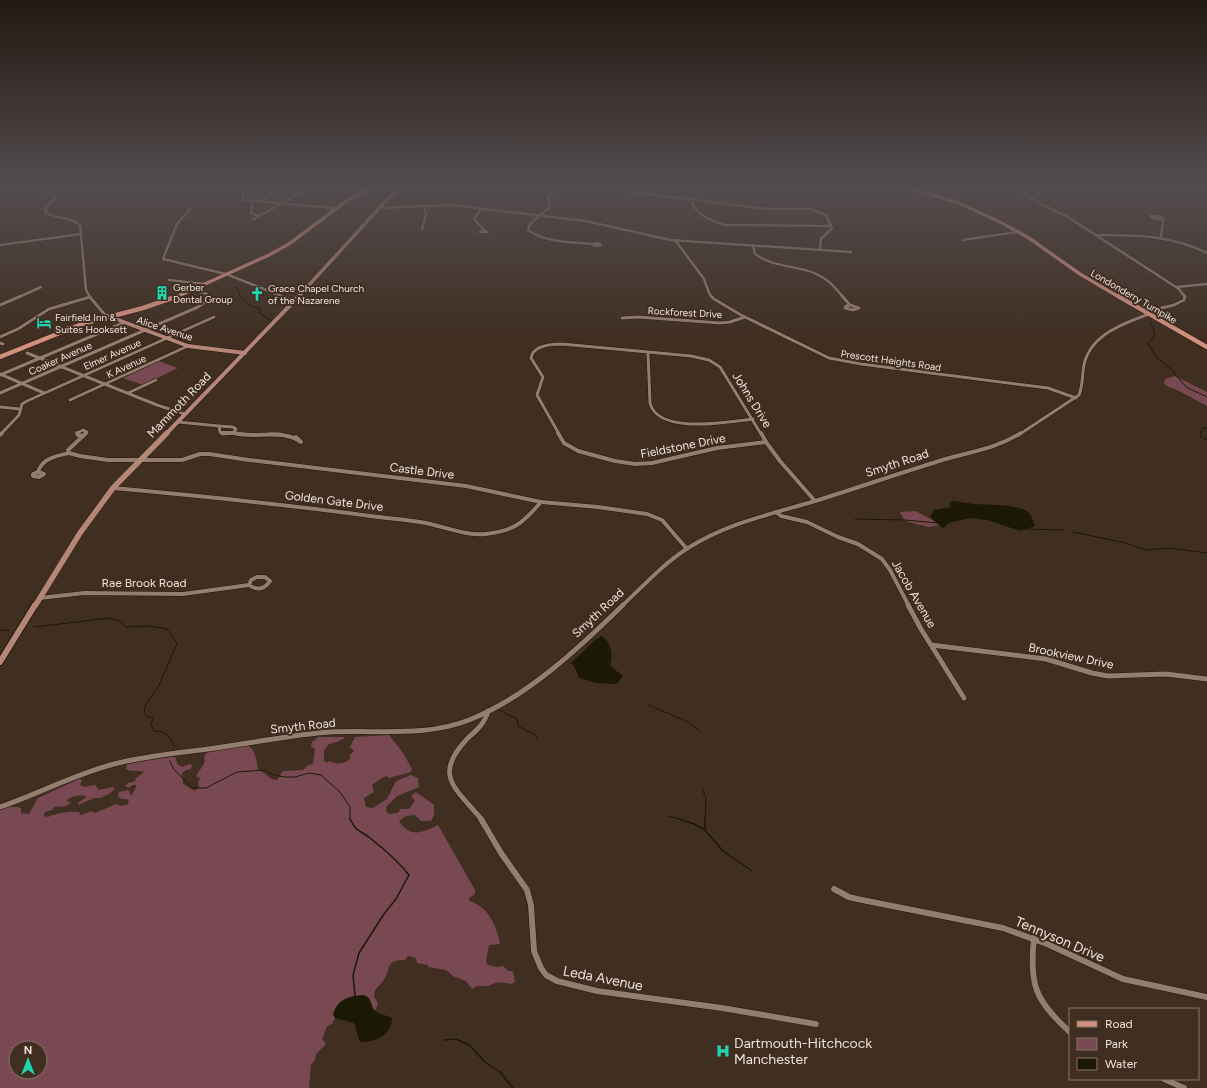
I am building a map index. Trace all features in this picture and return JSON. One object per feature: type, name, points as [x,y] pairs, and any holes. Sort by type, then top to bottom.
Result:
[{"type":"main road","points":[[0,355],[76,324],[156,304],[192,290],[282,248],[297,237]]},
{"type":"main road","name":"Mammoth Road","points":[[1,660],[80,533],[113,488],[295,301],[354,237]]},
{"type":"main road","name":"Londonderry Turnpike","points":[[1024,237],[1080,274],[1207,347]]},
{"type":"main road","name":"Alice Avenue","points":[[106,316],[188,346],[244,353]]},
{"type":"street","points":[[0,245],[61,237]]},
{"type":"street","points":[[81,237],[85,285],[90,297],[106,316]]},
{"type":"street","points":[[173,237],[163,258],[226,274],[295,301]]},
{"type":"street","points":[[541,237],[592,244]]},
{"type":"street","points":[[660,237],[675,240],[851,252]]},
{"type":"street","points":[[820,250],[821,239],[824,237]]},
{"type":"street","points":[[963,240],[985,237]]},
{"type":"street","points":[[1076,398],[1082,390],[1086,357],[1097,341],[1123,324],[1147,313],[1182,302],[1185,296],[1176,287],[1100,237]]},
{"type":"street","points":[[1164,237],[1184,242],[1207,253]]},
{"type":"street","name":"Prescott Heights Road","points":[[675,240],[704,279],[712,297],[717,302],[745,317],[836,360],[1048,388],[1076,398]]},
{"type":"street","points":[[753,246],[754,254],[764,260],[811,272],[825,278],[850,305]]},
{"type":"street","points":[[169,280],[205,284]]},
{"type":"street","points":[[1176,287],[1207,284]]},
{"type":"street","points":[[0,305],[41,287]]},
{"type":"street","name":"Coaker Avenue","points":[[0,393],[198,307],[206,301],[207,294],[192,290]]},
{"type":"street","points":[[0,337],[18,329],[49,310],[70,302],[90,297]]},
{"type":"street","name":"Elmer Avenue","points":[[0,435],[19,416],[20,409],[24,402],[214,317]]},
{"type":"street","name":"Rockforest Drive","points":[[622,318],[642,317],[720,323],[745,317]]},
{"type":"street","points":[[0,374],[122,323]]},
{"type":"street","name":"Fieldstone Drive","points":[[648,352],[555,344],[540,348],[532,353],[530,358],[543,376],[537,390],[537,395],[564,442],[574,449],[588,454],[615,461],[635,464],[658,462],[740,444],[766,442]]},
{"type":"street","name":"K Avenue","points":[[70,400],[188,346]]},
{"type":"street","points":[[648,352],[650,405],[656,415],[668,420],[691,424],[753,418]]},
{"type":"street","name":"Johns Drive","points":[[648,352],[701,358],[717,364],[753,418],[766,442],[780,461],[815,501]]},
{"type":"street","points":[[27,353],[128,394],[185,414]]},
{"type":"street","points":[[0,374],[44,393]]},
{"type":"street","points":[[128,394],[156,380]]},
{"type":"street","name":"Smyth Road","points":[[0,807],[34,796],[86,772],[123,761],[319,733],[424,731],[459,724],[488,711],[519,694],[539,680],[597,630],[643,584],[687,549],[713,534],[738,523],[815,501],[934,462],[991,448],[1003,443],[1076,398]]},
{"type":"street","points":[[0,407],[20,409]]},
{"type":"street","points":[[178,422],[233,427],[236,429],[233,433]]},
{"type":"street","points":[[219,426],[222,434],[277,434],[296,437]]},
{"type":"street","points":[[38,472],[39,467],[43,463],[69,453],[68,450],[70,446],[84,436]]},
{"type":"street","name":"Castle Drive","points":[[69,453],[98,459],[140,460],[186,460],[200,454],[212,454],[466,486],[541,502],[625,510],[655,516],[667,525],[687,549]]},
{"type":"street","name":"Golden Gate Drive","points":[[113,488],[291,505],[424,522],[466,532],[484,534],[503,531],[520,524],[526,520],[541,502]]},
{"type":"street","name":"Jacob Avenue","points":[[776,512],[781,516],[815,525],[838,537],[862,546],[882,559],[890,570],[931,645],[964,698]]},
{"type":"street","name":"Rae Brook Road","points":[[39,598],[84,593],[183,594],[249,585],[252,588],[258,589],[265,587],[270,581],[265,576],[259,576],[250,581],[249,585]]},
{"type":"street","name":"Brookview Drive","points":[[931,645],[1046,659],[1092,673],[1108,676],[1166,674],[1207,678]]},
{"type":"street","name":"Leda Avenue","points":[[488,711],[486,718],[465,740],[457,752],[450,774],[452,783],[458,793],[481,818],[507,861],[524,883],[531,905],[536,960],[546,975],[560,983],[582,988],[670,1002],[720,1007],[816,1024]]},
{"type":"street","name":"Tennyson Drive","points":[[834,889],[856,899],[988,924],[1034,938],[1123,979],[1207,997]]},
{"type":"street","points":[[1034,938],[1032,971],[1035,985],[1041,999],[1050,1012],[1069,1031]]},
{"type":"street","points":[[1166,1080],[1184,1088]]},
{"type":"green space","points":[[159,361],[178,368],[143,385],[123,378]]},
{"type":"green space","points":[[1175,376],[1207,392],[1207,406],[1164,383],[1165,379]]},
{"type":"green space","points":[[916,511],[939,525],[929,527],[905,521],[900,512]]},
{"type":"green space","points":[[389,735],[403,753],[412,769],[411,772],[389,778],[386,776],[372,785],[374,792],[364,798],[366,807],[373,808],[387,799],[396,781],[411,775],[418,778],[419,787],[397,796],[386,807],[387,813],[391,814],[399,812],[400,809],[409,809],[415,801],[411,796],[416,792],[434,805],[434,815],[431,821],[421,821],[415,815],[406,816],[399,821],[407,830],[412,832],[422,832],[438,825],[475,890],[475,894],[469,898],[469,901],[481,907],[486,912],[497,930],[500,944],[489,945],[486,960],[487,965],[497,967],[503,966],[508,971],[513,971],[515,982],[511,984],[498,982],[488,986],[477,986],[472,989],[466,981],[453,976],[446,970],[428,967],[428,965],[417,963],[416,958],[408,956],[405,960],[394,961],[391,963],[383,981],[375,992],[374,997],[378,1003],[375,1011],[373,1009],[341,1001],[338,1005],[335,1012],[335,1018],[332,1024],[327,1026],[322,1039],[326,1044],[316,1054],[315,1060],[311,1064],[309,1088],[0,1088],[0,810],[10,807],[18,807],[21,808],[21,813],[29,814],[38,798],[79,779],[82,780],[80,785],[84,787],[95,785],[99,790],[113,787],[115,789],[109,794],[100,798],[94,798],[78,805],[78,803],[87,797],[73,797],[67,801],[71,803],[69,805],[54,807],[52,810],[45,812],[44,816],[48,817],[59,813],[73,812],[80,812],[79,814],[81,815],[92,811],[95,813],[116,804],[121,806],[127,805],[129,802],[127,799],[121,799],[118,796],[119,792],[128,790],[130,792],[129,794],[132,795],[137,785],[132,785],[129,788],[125,786],[128,783],[136,781],[135,779],[144,772],[126,769],[127,764],[175,757],[178,765],[182,767],[190,764],[192,766],[191,769],[182,773],[183,784],[195,791],[199,787],[198,783],[200,778],[196,776],[205,762],[204,757],[206,753],[247,745],[254,752],[258,769],[272,779],[277,780],[283,771],[303,770],[308,765],[313,764],[315,749],[311,746],[312,742],[318,737],[345,738],[329,744],[324,751],[324,761],[327,763],[329,761],[343,763],[350,759],[350,755],[354,751],[350,747],[355,737]]},
{"type":"water","points":[[953,501],[975,504],[1002,505],[1023,509],[1028,512],[1035,526],[1020,531],[987,520],[970,518],[949,523],[943,528],[930,517],[934,510],[951,507],[949,503]]},
{"type":"water","points":[[602,636],[610,646],[610,666],[623,676],[617,684],[596,683],[579,678],[571,663],[595,640]]},
{"type":"water","points":[[363,995],[370,1000],[375,1011],[392,1018],[389,1029],[382,1037],[372,1041],[360,1042],[354,1023],[335,1018],[333,1014],[338,1005],[345,999]]},
{"type":"waterway","points":[[235,287],[237,287],[240,296],[245,302],[260,309],[259,313],[272,321]]},
{"type":"waterway","points":[[1150,321],[1154,335],[1148,343],[1156,357],[1171,369],[1186,387],[1207,397]]},
{"type":"waterway","points":[[1207,428],[1202,428],[1200,436],[1207,440]]},
{"type":"waterway","points":[[855,519],[905,520],[938,523]]},
{"type":"waterway","points":[[1025,529],[1064,530]]},
{"type":"waterway","points":[[1073,532],[1126,543],[1146,550],[1170,548],[1207,553]]},
{"type":"waterway","points":[[34,627],[110,618],[119,621],[126,627],[148,626],[167,629],[177,644],[159,685],[145,706],[144,713],[147,717],[153,718],[151,725],[154,731],[167,735],[174,747]]},
{"type":"waterway","points":[[0,630],[9,630]]},
{"type":"waterway","points":[[649,705],[688,722],[700,731]]},
{"type":"waterway","points":[[497,709],[517,719],[518,726],[536,735],[538,740]]},
{"type":"waterway","points":[[170,761],[173,768],[192,788],[206,788],[237,772],[265,770],[274,775],[285,777],[295,777],[309,773],[321,775],[340,792],[350,807],[350,819]]},
{"type":"waterway","points":[[702,788],[706,799],[705,820]]},
{"type":"waterway","points":[[668,816],[683,820]]},
{"type":"waterway","points":[[350,819],[352,824],[357,829],[386,851],[409,875],[396,899],[384,914],[359,953],[353,975],[355,996]]},
{"type":"waterway","points":[[679,819],[694,824],[705,830],[723,851],[752,871]]},
{"type":"waterway","points":[[705,820],[705,829]]},
{"type":"waterway","points":[[444,1040],[456,1039],[469,1045],[485,1062],[500,1072],[513,1088]]},
{"type":"place","name":"Gerber Dental Group","points":[[162,293]]},
{"type":"place","name":"Grace Chapel Church of the Nazarene","points":[[257,294]]},
{"type":"place","name":"Fairfield Inn & Suites Hooksett","points":[[44,323]]},
{"type":"place","name":"Dartmouth-Hitchcock Manchester","points":[[723,1051]]}]
